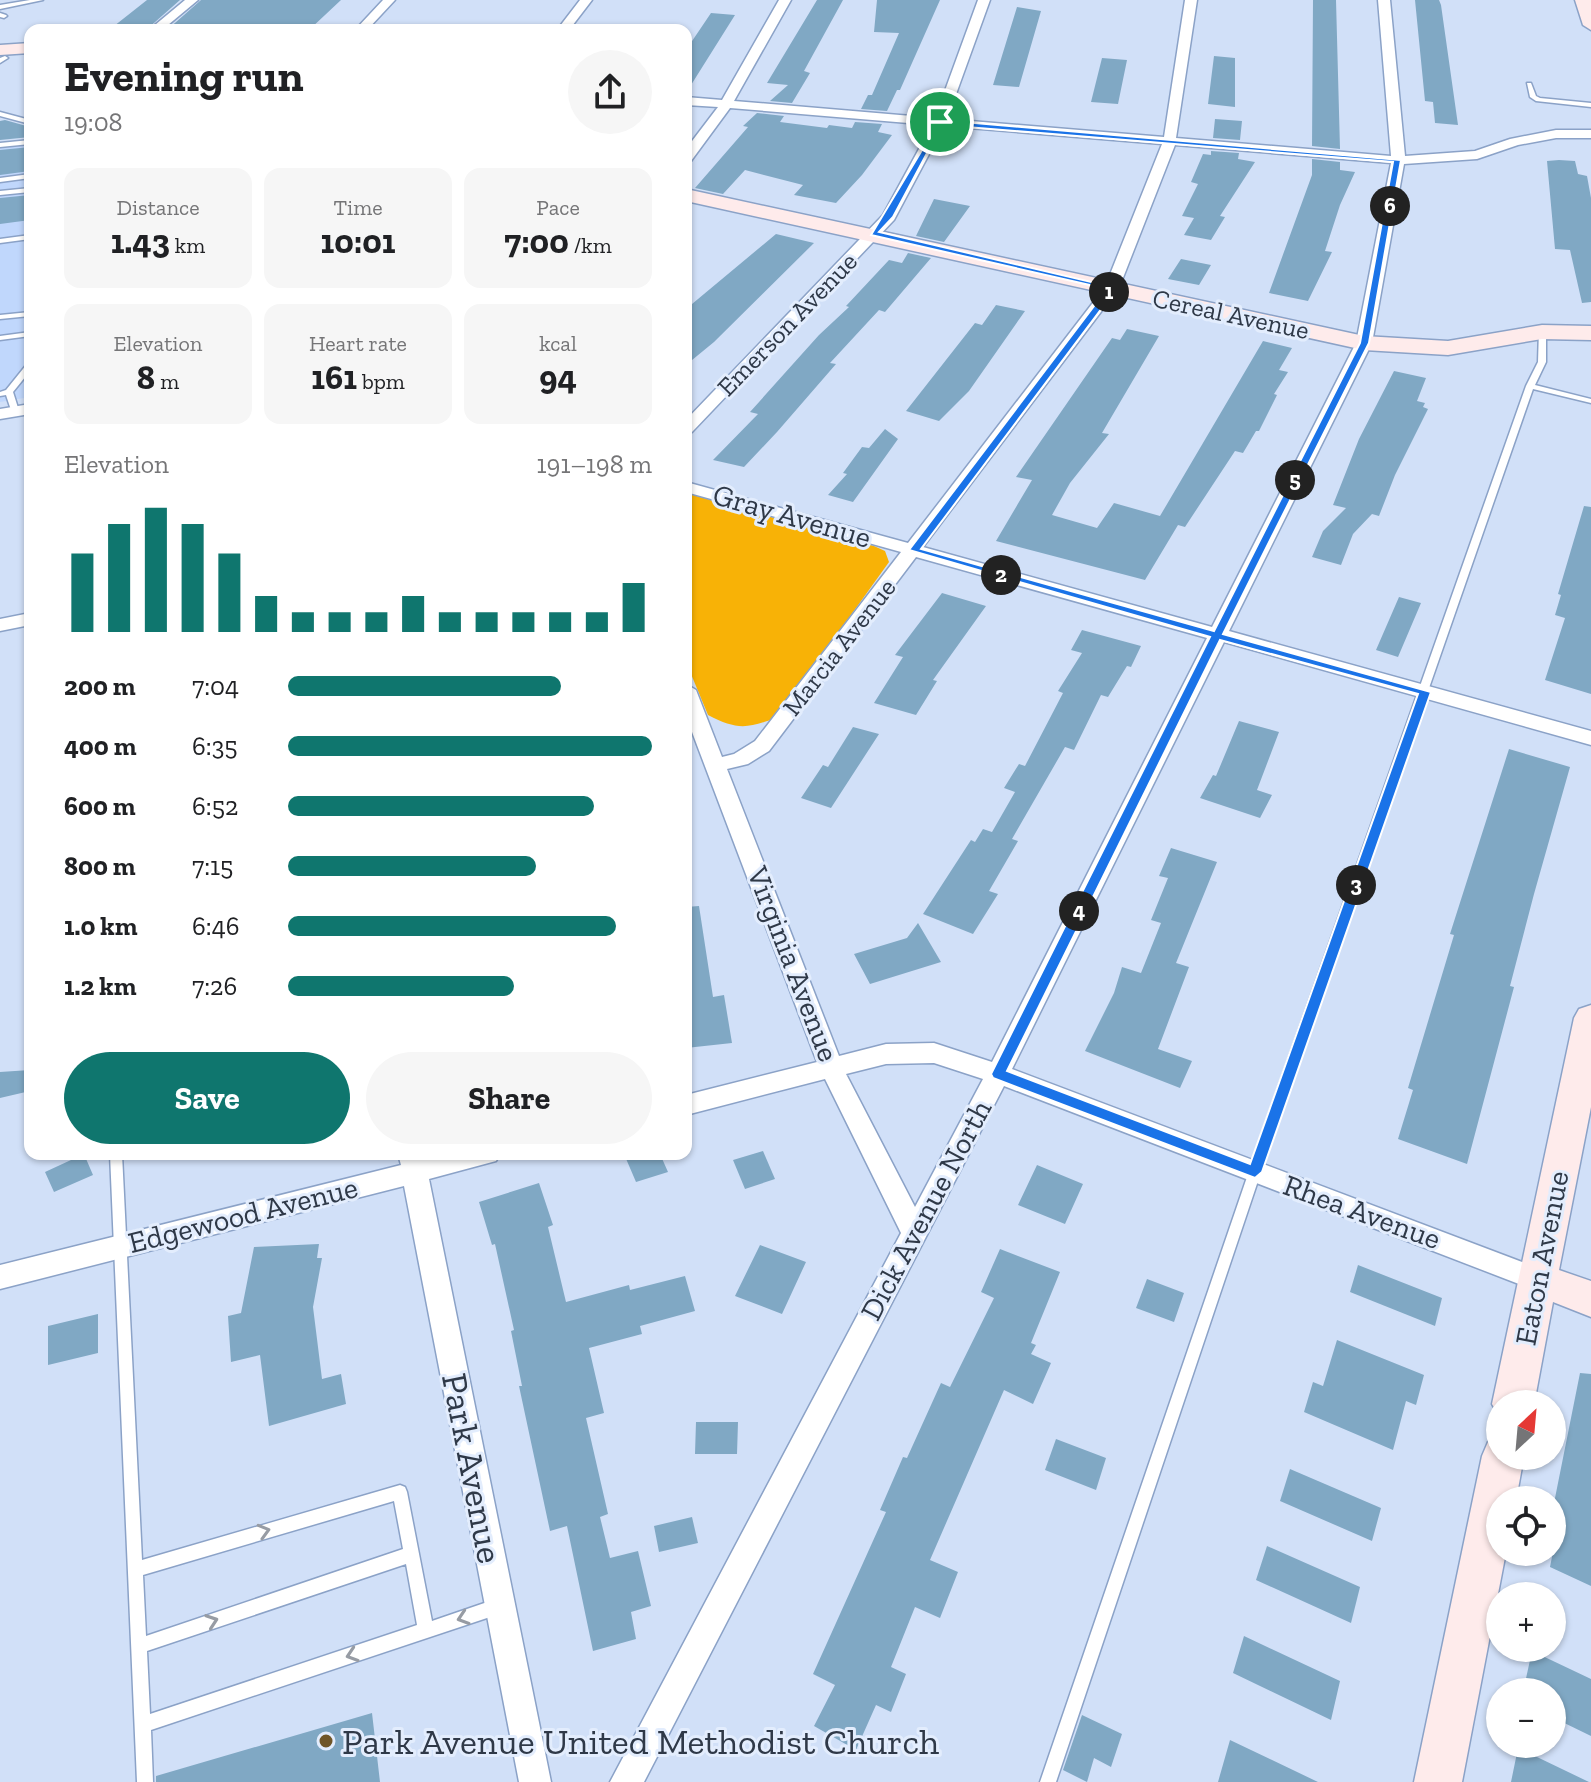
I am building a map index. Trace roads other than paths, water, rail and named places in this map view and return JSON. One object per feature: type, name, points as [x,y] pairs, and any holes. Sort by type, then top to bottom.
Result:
[{"type":"street","points":[[162,24],[192,0]]},
{"type":"street","points":[[367,24],[389,0]]},
{"type":"street","points":[[568,24],[586,0]]},
{"type":"street","points":[[692,150],[726,105],[785,0]]},
{"type":"street","name":"Emerson Avenue","points":[[692,423],[889,217],[940,122],[984,0]]},
{"type":"street","name":"Marcia Avenue","points":[[717,765],[741,759],[762,746],[1112,288],[1169,143],[1191,0]]},
{"type":"street","name":"Dick Avenue North","points":[[626,1782],[998,1074],[1364,343],[1398,160],[1398,131],[1384,0]]},
{"type":"street","points":[[1583,0],[1591,25]]},
{"type":"street","points":[[1,57],[24,50]]},
{"type":"street","points":[[1,57],[24,57]]},
{"type":"street","points":[[692,102],[1398,160],[1477,155],[1515,142],[1556,134],[1591,134]]},
{"type":"street","name":"Cereal Avenue","points":[[692,196],[1364,343],[1448,348],[1542,332],[1591,333]]},
{"type":"street","name":"Gray Avenue","points":[[692,489],[1591,738]]},
{"type":"street","points":[[0,625],[24,620]]},
{"type":"street","name":"Virginia Avenue","points":[[692,705],[832,1069],[914,1232]]},
{"type":"street","name":"Eaton Avenue","points":[[1516,1390],[1591,1018]]},
{"type":"street","points":[[692,1104],[886,1054],[934,1053],[998,1074]]},
{"type":"street","name":"Rhea Avenue","points":[[998,1074],[1591,1299]]},
{"type":"street","name":"Edgewood Avenue","points":[[0,1277],[412,1163],[437,1160]]},
{"type":"street","name":"Park Avenue","points":[[412,1163],[535,1782]]},
{"type":"street","points":[[1438,1782],[1500,1470]]},
{"type":"lane","points":[[0,7],[40,0]]},
{"type":"lane","points":[[1529,84],[1533,97],[1538,100],[1591,105]]},
{"type":"lane","points":[[0,114],[24,120]]},
{"type":"lane","points":[[0,145],[24,143]]},
{"type":"lane","points":[[0,180],[24,177]]},
{"type":"lane","points":[[0,193],[24,191]]},
{"type":"lane","points":[[0,241],[24,238]]},
{"type":"lane","points":[[0,317],[24,315]]},
{"type":"lane","points":[[1048,1782],[1255,1172],[1530,386],[1542,362],[1542,332]]},
{"type":"lane","points":[[0,338],[24,335]]},
{"type":"lane","points":[[15,411],[5,393],[24,372]]},
{"type":"lane","points":[[1530,386],[1591,401]]},
{"type":"lane","points":[[116,1160],[145,1782]]},
{"type":"lane","points":[[136,1569],[400,1492],[426,1630]]},
{"type":"lane","points":[[139,1646],[412,1554]]},
{"type":"lane","points":[[142,1725],[500,1606]]},
{"type":"place","name":"Park Avenue United Methodist Church","points":[[326,1741]]}]
